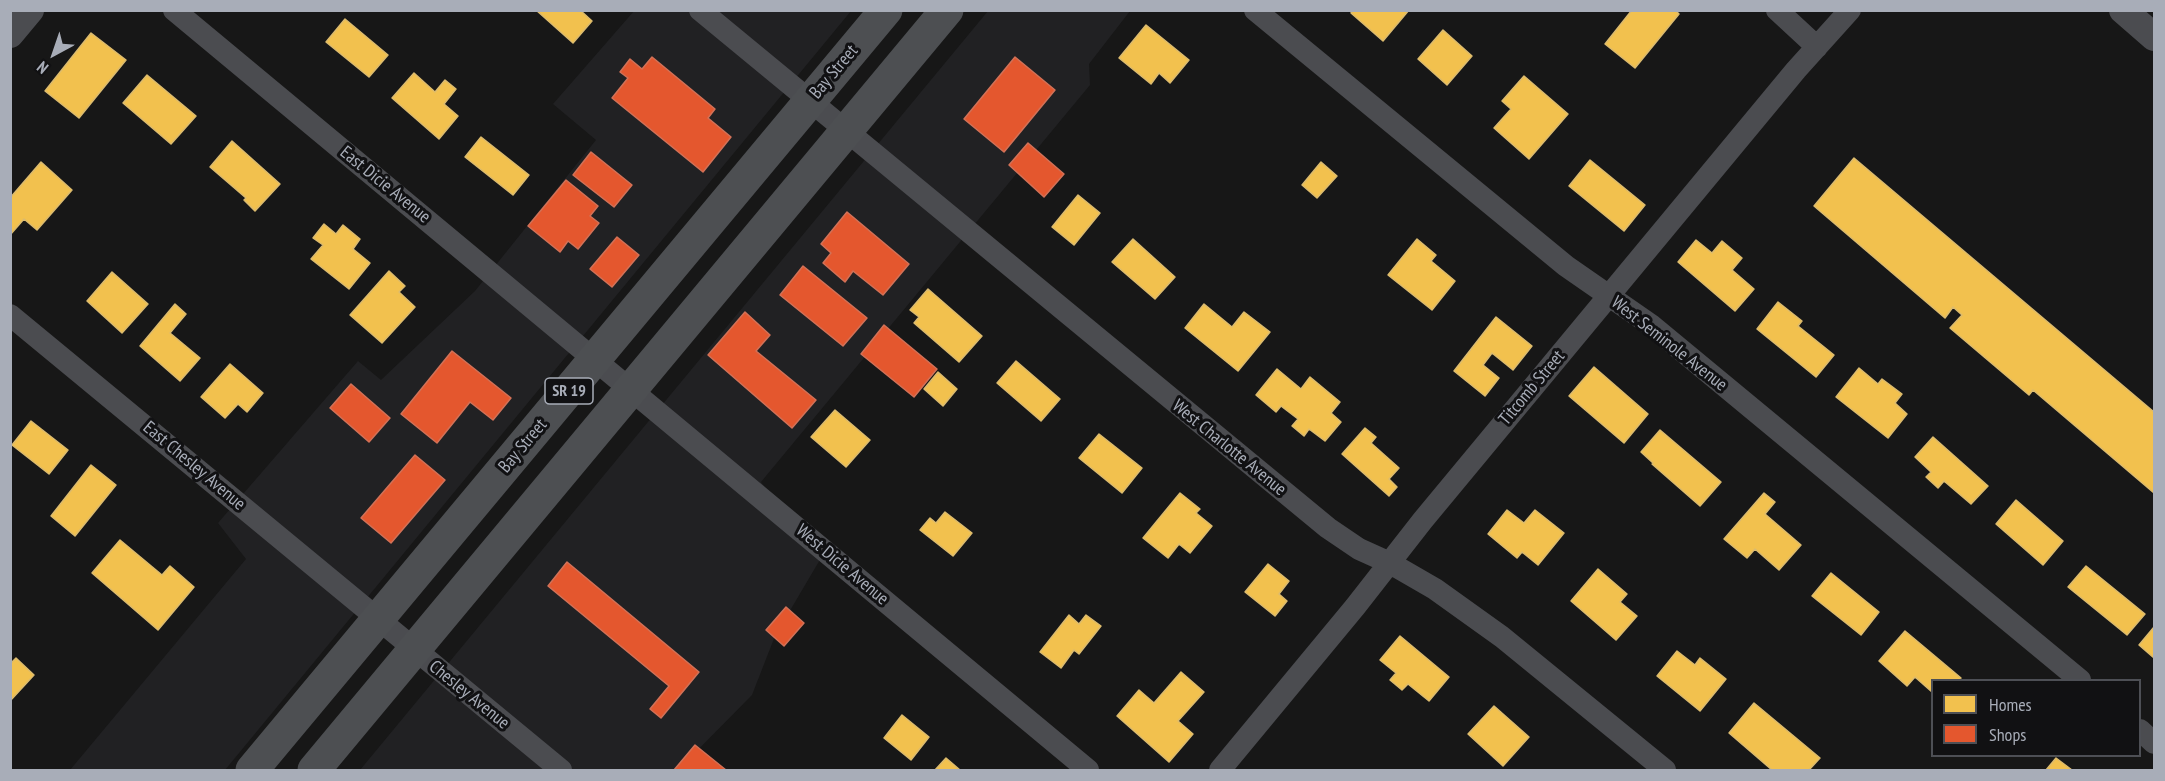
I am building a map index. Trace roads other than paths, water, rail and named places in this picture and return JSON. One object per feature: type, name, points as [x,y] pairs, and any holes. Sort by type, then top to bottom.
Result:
[{"type":"main road","name":"Bay Street","points":[[252,771],[886,10]]},
{"type":"main road","name":"SR 19","points":[[314,771],[947,10]]},
{"type":"street","points":[[10,34],[30,10]]},
{"type":"street","name":"East Dicie Avenue","points":[[174,10],[594,361]]},
{"type":"street","name":"West Charlotte Avenue","points":[[700,10],[1328,528],[1359,549],[1390,563],[1435,589],[1502,637],[1665,771]]},
{"type":"street","name":"West Seminole Avenue","points":[[1256,10],[1566,266],[1651,325],[2078,679]]},
{"type":"street","points":[[1777,10],[1817,47]]},
{"type":"street","name":"Titcomb Street","points":[[1220,771],[1609,296],[1850,10]]},
{"type":"street","points":[[2123,10],[2154,37]]},
{"type":"street","name":"East Chesley Avenue","points":[[10,315],[377,619]]},
{"type":"street","name":"West Dicie Avenue","points":[[594,361],[1088,771]]},
{"type":"street","name":"Chesley Avenue","points":[[377,619],[561,771]]},
{"type":"street","points":[[2141,732],[2154,743]]}]
